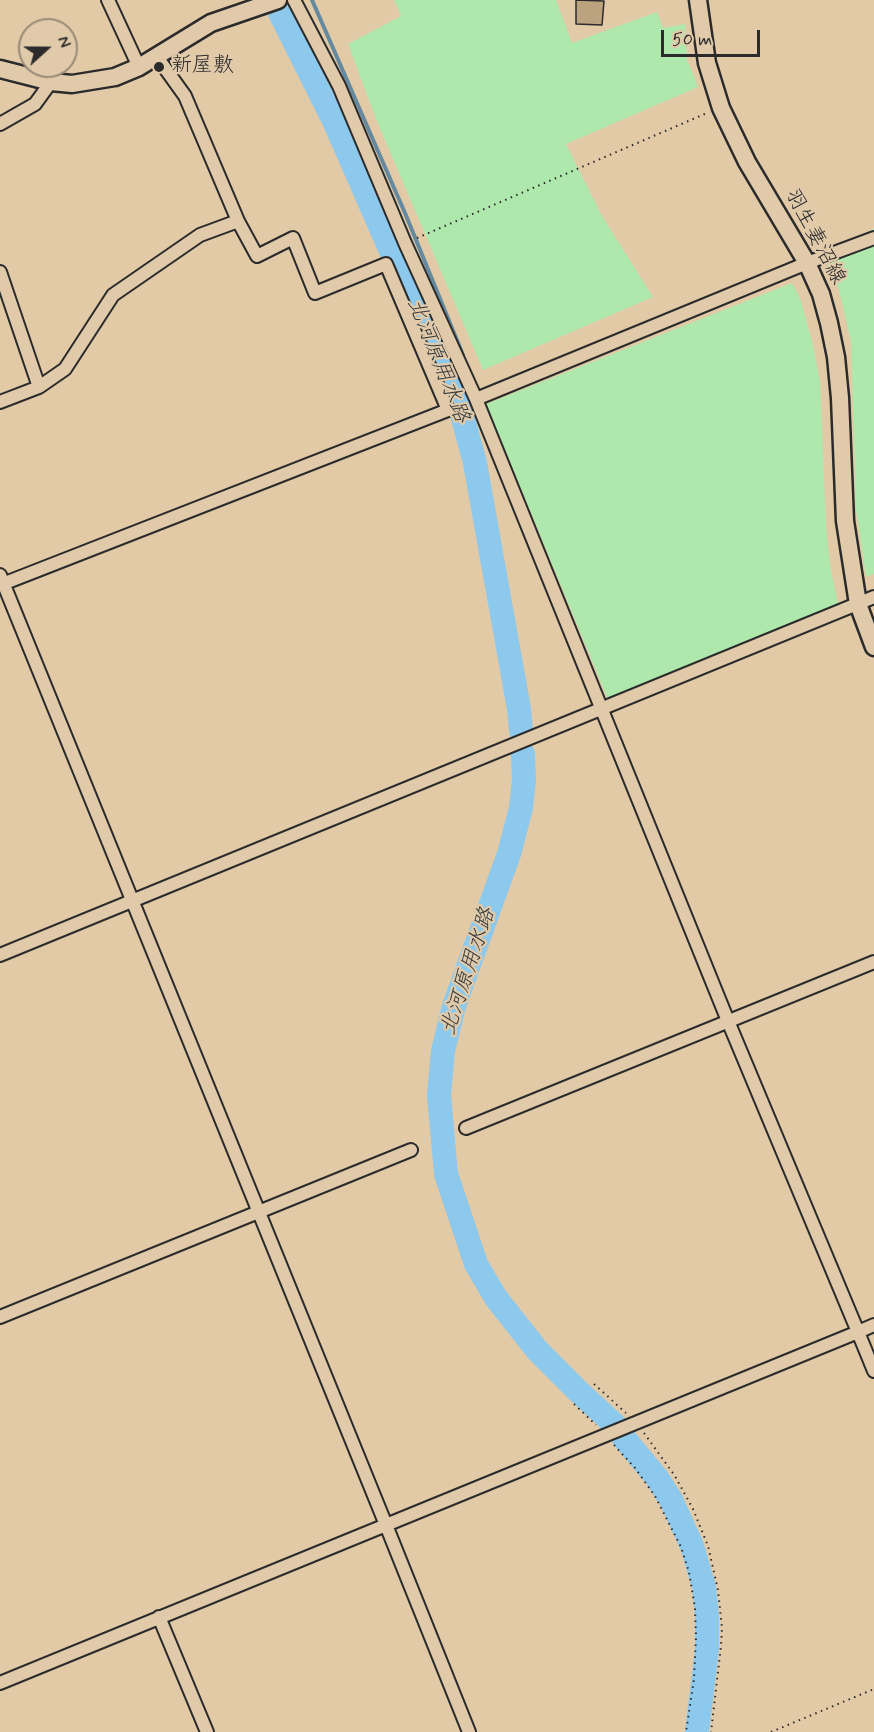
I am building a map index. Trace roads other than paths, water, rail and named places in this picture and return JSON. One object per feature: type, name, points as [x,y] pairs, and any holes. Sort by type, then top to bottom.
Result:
[{"type":"main road","name":"羽生妻沼線","points":[[698,0],[707,63],[721,108],[747,162],[807,263],[821,294],[836,357],[845,521],[858,604],[874,647]]},
{"type":"main road","points":[[0,69],[51,82],[72,84],[115,77],[157,57],[211,23],[271,2]]},
{"type":"street","points":[[108,0],[139,67]]},
{"type":"street","points":[[294,0],[339,86],[405,243],[476,399],[874,1371]]},
{"type":"street","points":[[157,57],[185,96],[238,221],[257,256],[293,238],[315,293],[386,264],[447,410],[1,581],[469,1732]]},
{"type":"street","points":[[0,124],[35,104],[51,82]]},
{"type":"street","points":[[0,402],[39,387],[65,369],[113,295],[200,234],[238,221]]},
{"type":"street","points":[[476,399],[807,263],[874,238]]},
{"type":"street","points":[[0,272],[39,387]]},
{"type":"street","points":[[0,955],[874,597]]},
{"type":"street","points":[[466,1128],[874,962]]},
{"type":"street","points":[[0,1317],[411,1150]]},
{"type":"street","points":[[0,1683],[874,1325]]},
{"type":"street","points":[[159,1617],[207,1732]]},
{"type":"waterway","points":[[312,0],[405,213],[463,355]]},
{"type":"waterway","name":"北河原用水路","points":[[280,13],[334,121],[461,411],[475,463],[521,731]]},
{"type":"waterway","name":"北河原用水路","points":[[523,754],[524,779],[521,808],[509,854],[454,1006],[443,1051],[439,1095],[446,1174],[476,1264],[496,1298],[537,1350],[615,1425]]},
{"type":"waterway","name":"北河原用水路","points":[[623,1437],[657,1478],[671,1500],[692,1546],[704,1587],[707,1649],[697,1732]]},
{"type":"place","name":"新屋敷","points":[[159,67]]}]
